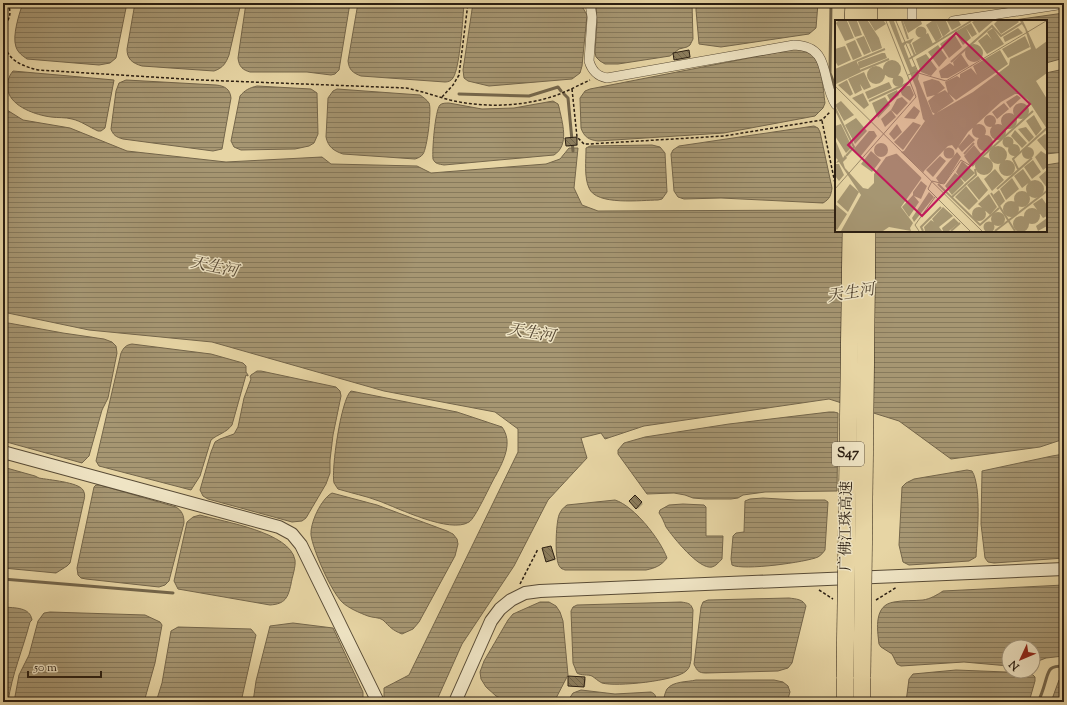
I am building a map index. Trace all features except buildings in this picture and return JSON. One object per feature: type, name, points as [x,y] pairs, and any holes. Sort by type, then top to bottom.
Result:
[{"type":"highway","points":[[853,20],[854,3]]},
{"type":"highway","points":[[869,3],[869,20]]},
{"type":"highway","name":"广佛江珠高速","points":[[845,702],[851,232]]},
{"type":"highway","name":"广佛江珠高速","points":[[862,702],[867,232]]},
{"type":"street","points":[[590,3],[592,17],[589,61],[594,73],[599,76],[608,78],[794,45],[802,45],[811,47],[822,60],[834,108]]},
{"type":"street","points":[[912,3],[912,20]]},
{"type":"street","points":[[960,20],[1064,4]]},
{"type":"street","points":[[3,452],[279,527],[292,534],[301,545],[378,702]]},
{"type":"street","points":[[455,702],[491,621],[500,609],[511,600],[525,593],[540,591],[1064,569]]},
{"type":"path","points":[[8,3],[11,13],[6,26],[4,42],[10,57],[23,66],[38,70],[201,80],[406,88],[477,104],[504,105],[530,102],[556,96],[599,76]]},
{"type":"path","points":[[442,97],[453,85],[459,74],[468,3]]},
{"type":"path","points":[[572,88],[576,133],[580,141],[584,144],[724,136],[822,120],[834,108]]},
{"type":"path","points":[[822,120],[835,183]]},
{"type":"path","points":[[511,600],[538,549]]},
{"type":"water","points":[[23,3],[127,3],[116,58],[110,63],[99,65],[27,59],[18,51],[15,42],[16,25]]},
{"type":"water","points":[[135,3],[241,3],[229,55],[225,63],[222,67],[214,71],[142,66],[133,62],[129,58],[127,49]]},
{"type":"water","points":[[246,3],[350,3],[339,70],[335,74],[331,75],[307,72],[250,72],[243,69],[239,64],[238,58]]},
{"type":"water","points":[[358,3],[464,3],[458,64],[452,79],[445,82],[361,76],[350,69],[348,61]]},
{"type":"water","points":[[473,3],[555,3],[575,5],[583,8],[587,15],[580,73],[572,79],[489,86],[468,81],[464,78],[463,70]]},
{"type":"water","points":[[596,3],[692,3],[693,39],[690,45],[679,49],[670,56],[618,64],[605,64],[596,57],[595,52],[597,22]]},
{"type":"water","points":[[696,3],[818,3],[816,28],[809,34],[721,47],[699,44]]},
{"type":"water","points":[[1064,13],[1064,58],[1047,63],[1047,20],[1014,20]]},
{"type":"water","points":[[795,49],[803,50],[814,58],[819,69],[823,83],[825,103],[823,108],[815,116],[724,133],[598,141],[587,138],[581,128],[580,98],[585,91],[590,89]]},
{"type":"water","points":[[1064,69],[1064,152],[1047,154],[1047,73]]},
{"type":"water","points":[[13,71],[114,80],[105,128],[98,131],[75,120],[39,114],[19,106],[10,97],[8,91],[8,80]]},
{"type":"water","points":[[126,80],[216,85],[226,88],[230,92],[231,98],[222,149],[213,151],[123,139],[115,136],[111,129],[116,91],[119,83]]},
{"type":"water","points":[[257,86],[311,89],[317,93],[318,134],[314,143],[309,146],[295,149],[241,150],[234,147],[231,141],[240,96],[247,90]]},
{"type":"water","points":[[337,89],[420,95],[429,103],[430,107],[425,151],[423,154],[415,159],[343,154],[334,150],[328,143],[326,137],[328,98],[333,91]]},
{"type":"water","points":[[553,101],[558,104],[564,133],[562,145],[559,151],[554,155],[444,165],[436,163],[433,159],[435,122],[438,108],[444,103],[482,109],[514,108]]},
{"type":"water","name":"天生河","points":[[3,104],[7,110],[23,120],[70,128],[127,151],[226,162],[322,157],[331,164],[417,166],[431,173],[546,164],[560,159],[569,148],[578,148],[574,188],[582,205],[598,211],[835,210],[835,232],[1047,232],[1047,165],[1064,162],[1064,439],[1040,447],[951,459],[899,421],[829,399],[644,426],[605,439],[601,433],[581,438],[587,458],[548,500],[514,566],[462,644],[436,702],[384,702],[384,688],[409,675],[518,452],[518,429],[495,412],[384,391],[212,342],[89,330],[3,312]]},
{"type":"water","points":[[814,126],[818,128],[820,132],[832,188],[830,197],[823,203],[721,198],[684,199],[678,197],[674,191],[671,154],[673,150],[679,146]]},
{"type":"water","points":[[652,145],[660,147],[665,153],[667,192],[662,199],[620,201],[610,200],[593,194],[587,184],[586,148],[590,146]]},
{"type":"water","points":[[3,322],[104,339],[112,342],[116,346],[117,353],[108,398],[102,410],[89,456],[82,463],[3,441]]},
{"type":"water","points":[[132,344],[211,354],[243,363],[246,366],[248,376],[246,375],[232,425],[211,440],[200,476],[191,490],[99,466],[96,461],[121,353],[125,347]]},
{"type":"water","points":[[257,371],[336,387],[340,391],[341,396],[333,435],[330,473],[326,484],[306,518],[302,521],[292,522],[208,499],[203,496],[200,490],[215,442],[234,434],[238,427],[244,398],[251,379],[250,377]]},
{"type":"water","points":[[351,391],[457,412],[502,427],[507,439],[504,457],[479,508],[469,522],[460,525],[450,525],[424,519],[374,499],[338,489],[334,483],[333,476],[335,450],[340,420],[347,397]]},
{"type":"water","points":[[829,412],[838,413],[837,491],[765,492],[743,495],[738,498],[731,499],[693,498],[674,493],[647,494],[618,454],[618,450],[624,443],[645,437],[729,424]]},
{"type":"water","points":[[1064,454],[1064,558],[994,563],[988,562],[985,558],[981,524],[982,471]]},
{"type":"water","points":[[3,467],[39,478],[70,483],[80,487],[84,491],[85,495],[70,563],[56,573],[3,568]]},
{"type":"water","points":[[967,470],[972,471],[977,489],[978,526],[976,557],[969,561],[909,565],[903,562],[899,545],[902,487],[914,479]]},
{"type":"water","points":[[96,485],[176,507],[181,512],[184,523],[169,581],[165,585],[159,587],[86,579],[81,578],[78,575],[77,568],[94,487]]},
{"type":"water","points":[[332,493],[377,505],[447,531],[453,534],[457,539],[458,544],[455,556],[419,622],[413,629],[402,634],[399,633],[383,620],[368,616],[347,606],[342,602],[333,589],[319,560],[311,535],[312,524],[320,506]]},
{"type":"water","points":[[763,498],[825,500],[828,502],[825,550],[823,553],[812,559],[789,563],[749,567],[738,567],[732,565],[731,559],[733,536],[736,533],[744,532],[745,501]]},
{"type":"water","points":[[615,500],[630,509],[646,524],[664,550],[667,558],[658,566],[646,570],[565,570],[561,568],[557,557],[556,533],[559,515],[562,509],[567,505]]},
{"type":"water","points":[[669,505],[704,505],[706,507],[706,536],[723,536],[722,559],[712,567],[707,567],[700,563],[687,552],[666,527],[659,513],[660,510]]},
{"type":"water","points":[[200,515],[239,525],[269,535],[281,542],[290,550],[295,560],[295,566],[290,589],[287,597],[282,602],[270,605],[178,589],[174,581],[187,522],[193,517]]},
{"type":"water","points":[[1064,585],[1064,656],[1041,660],[1041,639],[1001,639],[1001,665],[964,662],[901,666],[897,664],[892,654],[879,644],[878,618],[880,612],[888,604],[894,602],[926,599],[943,591]]},
{"type":"water","points":[[797,599],[806,606],[792,663],[788,668],[778,671],[706,673],[697,670],[694,664],[701,607],[703,602],[708,600]]},
{"type":"water","points":[[540,602],[549,602],[556,606],[560,612],[563,621],[568,675],[554,702],[509,702],[496,696],[486,687],[481,679],[480,672],[484,661],[513,614]]},
{"type":"water","points":[[681,602],[689,604],[693,610],[691,660],[686,671],[671,678],[632,684],[602,683],[592,676],[577,673],[573,663],[571,611],[573,607],[577,605]]},
{"type":"water","points":[[3,607],[25,610],[31,616],[32,620],[30,622],[15,672],[8,702],[3,702]]},
{"type":"water","points":[[44,613],[145,615],[160,622],[162,625],[155,663],[144,702],[14,702],[19,675],[29,655],[38,621]]},
{"type":"water","points":[[293,623],[333,628],[363,692],[363,697],[359,702],[253,702],[256,681],[270,626]]},
{"type":"water","points":[[178,627],[251,629],[256,635],[241,702],[156,702],[162,683],[171,631]]},
{"type":"water","points":[[956,670],[1001,672],[1001,679],[1035,679],[1035,681],[1029,702],[906,702],[909,679],[913,674]]},
{"type":"water","points":[[1064,675],[1064,702],[1051,702],[1059,680]]},
{"type":"water","points":[[696,680],[774,680],[783,682],[788,686],[790,692],[787,702],[663,702],[666,690],[673,684]]},
{"type":"water","points":[[581,690],[615,694],[651,692],[655,696],[656,702],[567,702],[573,693]]},
{"type":"waterway","points":[[831,3],[830,73],[835,86]]},
{"type":"waterway","points":[[459,94],[529,96],[558,87],[561,91]]},
{"type":"waterway","points":[[564,94],[568,98],[573,151]]},
{"type":"waterway","points":[[3,579],[173,593]]},
{"type":"waterway","points":[[1038,702],[1050,670],[1055,667],[1064,666]]}]
